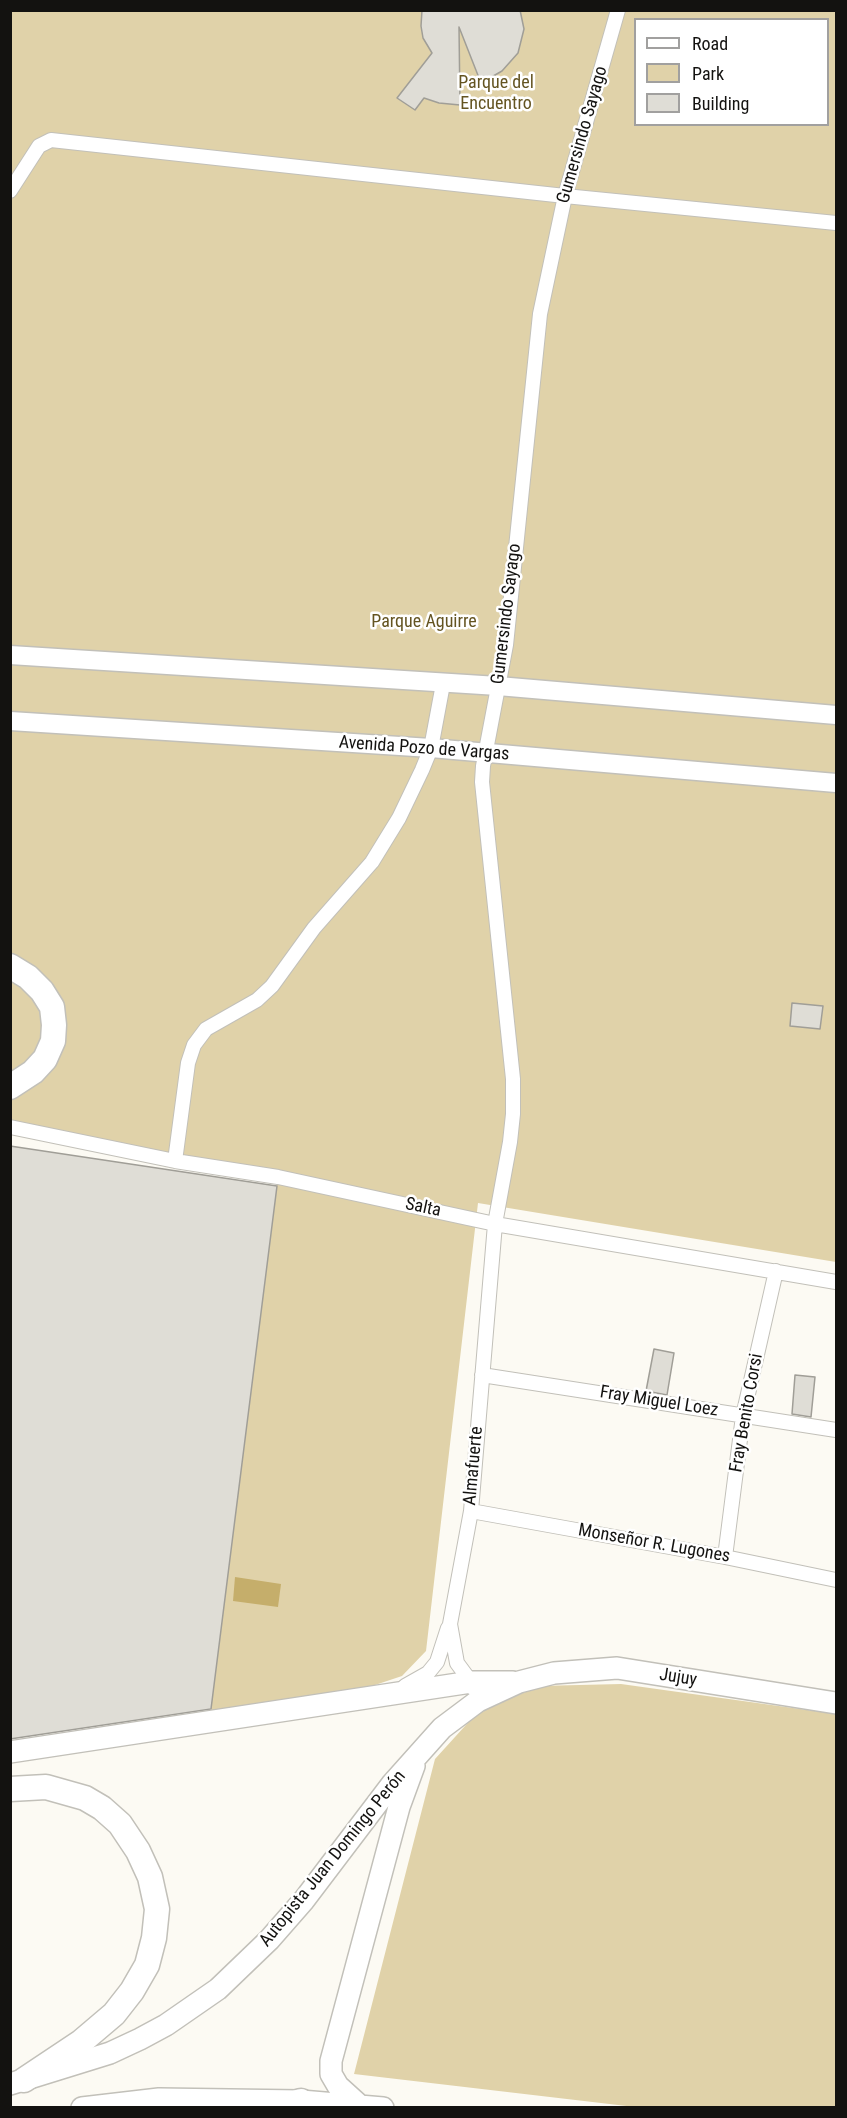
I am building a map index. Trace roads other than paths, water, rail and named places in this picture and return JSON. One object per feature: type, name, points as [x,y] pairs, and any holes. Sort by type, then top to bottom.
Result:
[{"type":"highway","points":[[10,966],[28,977],[42,991],[51,1007],[54,1025],[53,1041],[45,1059],[33,1072],[10,1087]]},
{"type":"highway","points":[[10,1789],[46,1787],[85,1798],[102,1808],[120,1824],[138,1851],[150,1877],[157,1909],[154,1938],[147,1965],[132,1991],[114,2014],[81,2042],[17,2082]]},
{"type":"main road","points":[[10,655],[498,686],[837,715]]},
{"type":"main road","name":"Avenida Pozo de Vargas","points":[[10,721],[431,748],[837,783]]},
{"type":"main road","name":"Jujuy","points":[[519,1682],[554,1673],[617,1668],[837,1703]]},
{"type":"main road","name":"Autopista Juan Domingo Perón","points":[[17,2082],[110,2053],[166,2025],[218,1989],[269,1940],[304,1900],[392,1784],[475,1692],[519,1682]]},
{"type":"main road","points":[[10,1752],[387,1695],[475,1692]]},
{"type":"main road","points":[[359,2105],[338,2086],[331,2074],[331,2061],[399,1807],[418,1754]]},
{"type":"main road","points":[[82,2108],[159,2099],[359,2105],[383,2108]]},
{"type":"street","name":"Gumersindo Sayago","points":[[495,1224],[510,1142],[513,1078],[482,782],[485,753],[506,645],[540,314],[566,196],[618,10]]},
{"type":"street","points":[[10,191],[39,146],[51,140],[837,223]]},
{"type":"street","points":[[176,1161],[188,1062],[194,1045],[206,1029],[257,1000],[272,986],[314,928],[372,862],[399,818],[431,748],[443,684]]},
{"type":"street","name":"Salta","points":[[10,1127],[176,1161],[278,1177],[495,1224],[837,1282]]},
{"type":"street","name":"Almafuerte","points":[[475,1692],[457,1663],[450,1623],[471,1511],[495,1224]]},
{"type":"street","name":"Fray Benito Corsi","points":[[725,1557],[743,1416],[776,1271]]},
{"type":"street","name":"Fray Miguel Loez","points":[[482,1375],[837,1430]]},
{"type":"street","name":"Monseñor R. Lugones","points":[[471,1511],[725,1557],[837,1580]]},
{"type":"street","points":[[387,1695],[428,1673],[437,1662],[450,1623]]},
{"type":"park label","name":"Parque del Encuentro","points":[[496,94]]},
{"type":"park label","name":"Parque Aguirre","points":[[424,622]]}]
